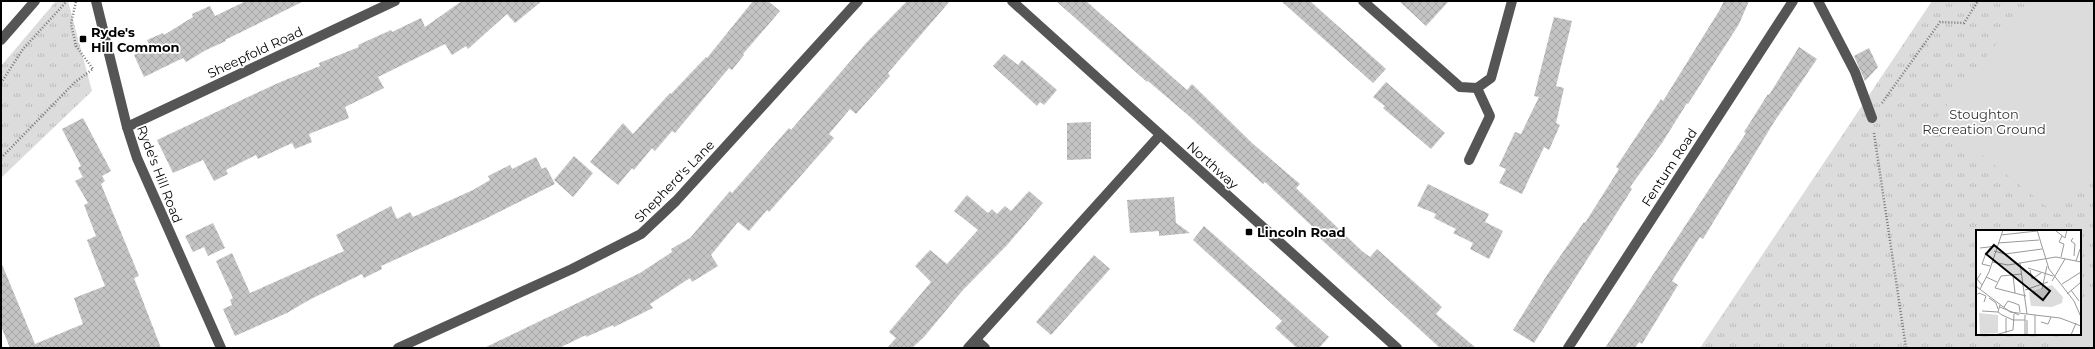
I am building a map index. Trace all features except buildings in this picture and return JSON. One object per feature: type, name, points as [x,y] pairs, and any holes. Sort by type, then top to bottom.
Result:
[{"type":"street","points":[[1,40],[35,1]]},
{"type":"street","name":"Ryde's Hill Road","points":[[96,1],[127,127],[145,177],[221,348]]},
{"type":"street","name":"Sheepfold Road","points":[[127,127],[396,1]]},
{"type":"street","name":"Shepherd's Lane","points":[[398,348],[572,269],[641,234],[676,201],[858,1]]},
{"type":"street","name":"Northway","points":[[1012,1],[1397,348]]},
{"type":"street","points":[[1363,1],[1460,88],[1477,88],[1491,78],[1512,1]]},
{"type":"street","name":"Fentum Road","points":[[1568,348],[1793,1]]},
{"type":"street","points":[[1818,1],[1854,72],[1872,118]]},
{"type":"street","points":[[1469,160],[1490,116],[1477,88]]},
{"type":"street","points":[[968,348],[1160,135]]},
{"type":"street","points":[[976,340],[985,348]]},
{"type":"path","points":[[1,83],[23,49],[67,1]]},
{"type":"path","points":[[1,158],[75,82],[93,69],[76,46],[71,24],[76,1]]},
{"type":"path","points":[[1906,348],[1872,118],[1940,22],[1964,23],[1978,1]]},
{"type":"green space","points":[[56,1],[68,1],[92,91],[1,178],[1,66]]},
{"type":"green space","name":"Stoughton Recreation Ground","points":[[1932,1],[2094,1],[2094,348],[1700,348]]},
{"type":"green space","points":[[2031,1],[2094,1],[2094,167],[2056,214],[1936,119]]},
{"type":"green space","points":[[2094,289],[2094,348],[2050,348],[2059,335],[2081,335],[2081,307]]},
{"type":"place","name":"Ryde's Hill Common","points":[[83,39]]},
{"type":"place","name":"Lincoln Road","points":[[1249,232]]}]
